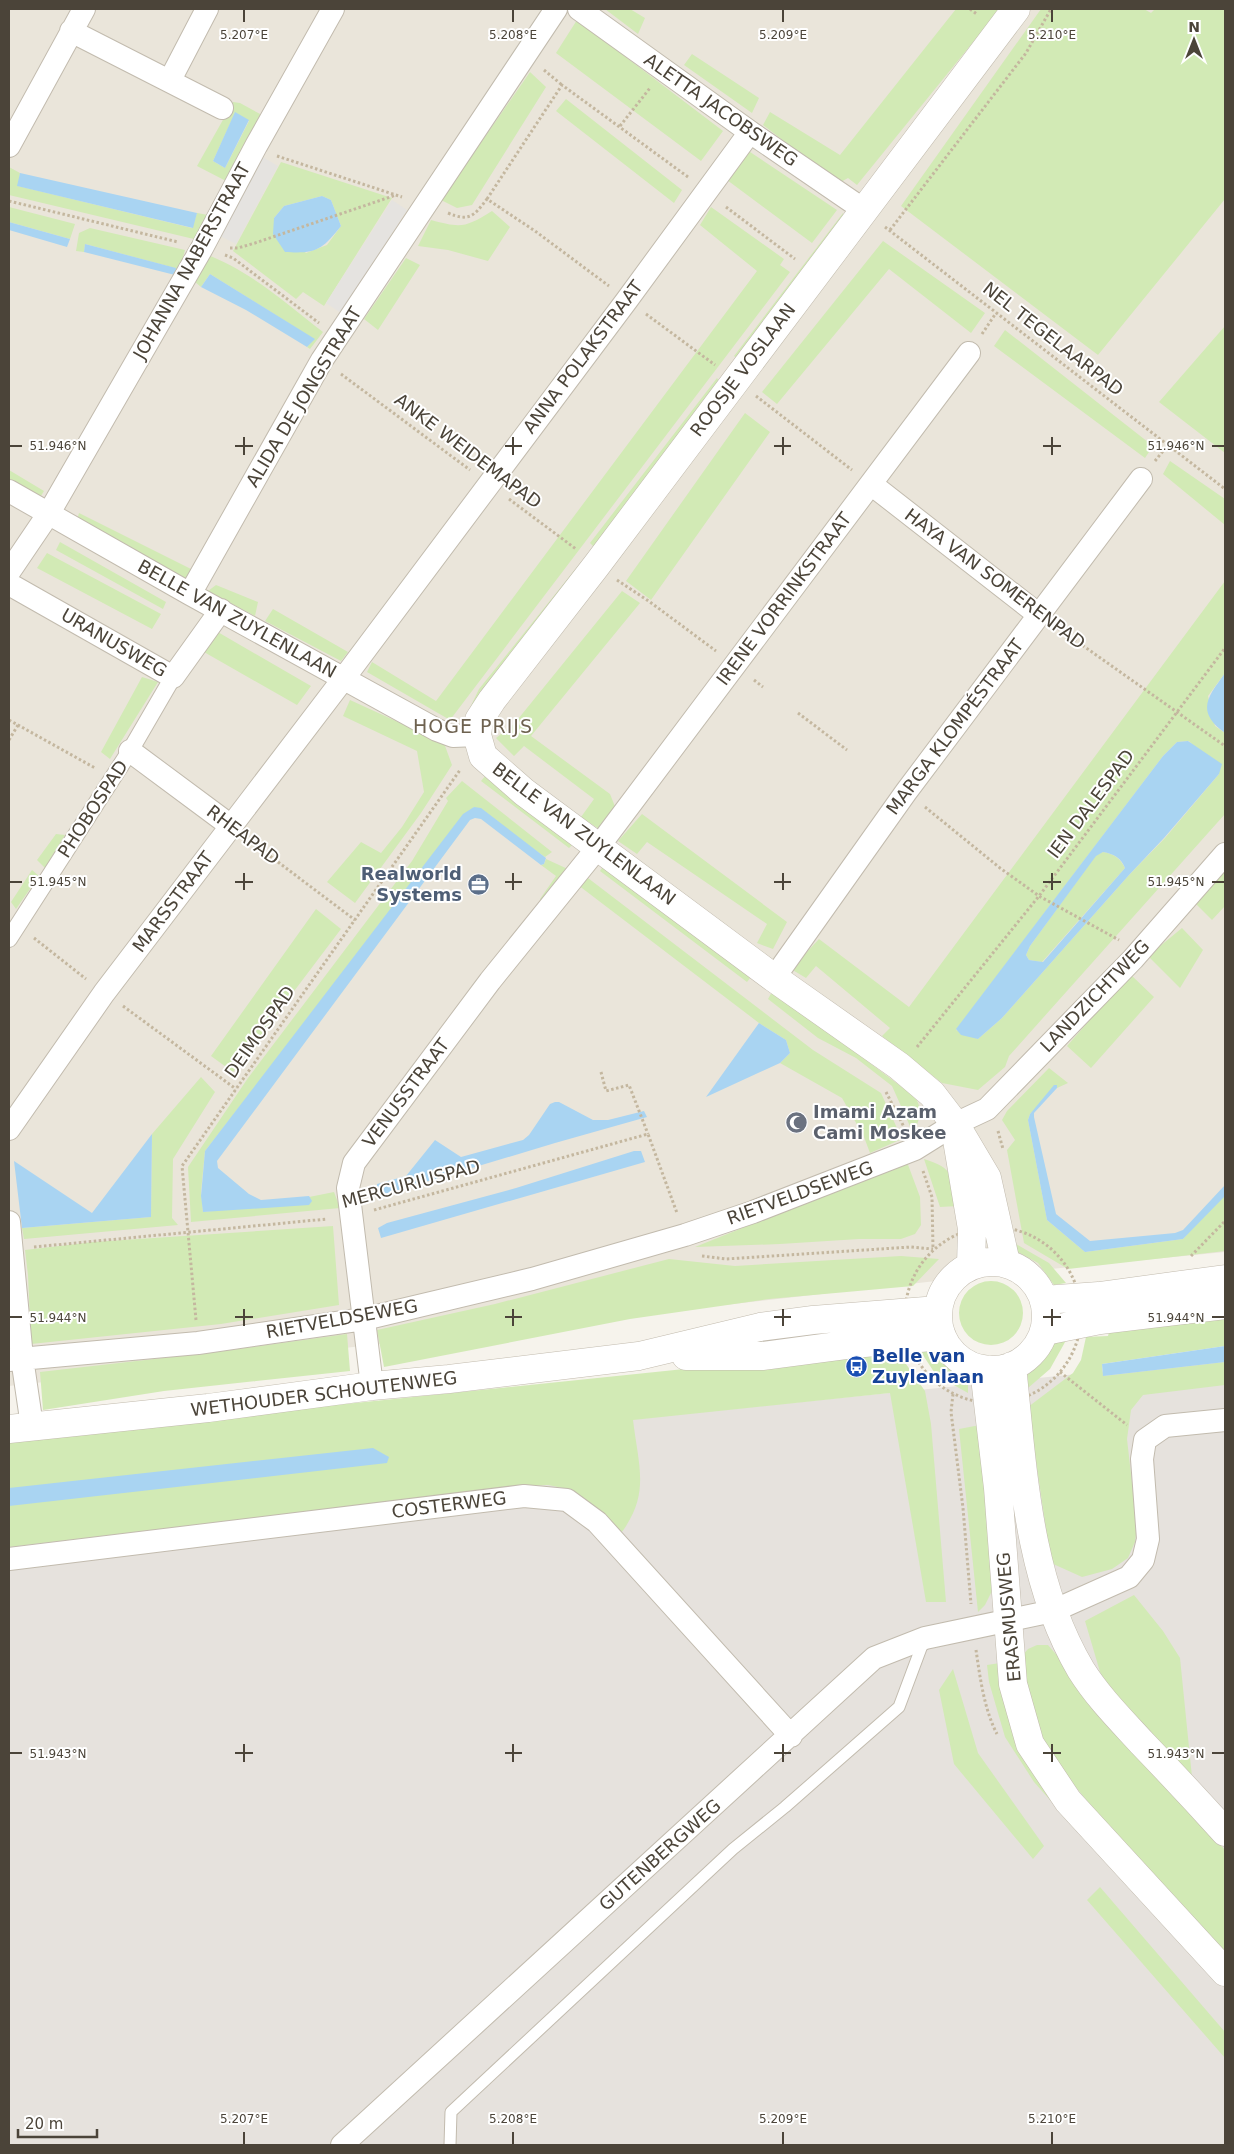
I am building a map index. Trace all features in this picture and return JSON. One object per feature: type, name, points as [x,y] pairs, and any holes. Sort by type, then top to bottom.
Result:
[{"type":"street","points":[[9,146],[84,9]]},
{"type":"street","points":[[170,80],[207,9]]},
{"type":"street","name":"JOHANNA NABERSTRAAT","points":[[9,572],[49,512],[202,248],[256,146],[333,9]]},
{"type":"street","name":"ALIDA DE JONGSTRAAT","points":[[190,594],[322,360],[556,9]]},
{"type":"street","name":"ALETTA JACOBSWEG","points":[[579,9],[750,132],[864,210]]},
{"type":"street","name":"ROOSJE VOSLAAN","points":[[477,735],[479,720],[492,700],[596,566],[1016,9]]},
{"type":"street","points":[[71,30],[222,108]]},
{"type":"street","name":"ANNA POLAKSTRAAT","points":[[344,678],[627,300],[750,132]]},
{"type":"street","name":"IRENE VORRINKSTRAAT","points":[[600,846],[969,353]]},
{"type":"street","name":"MARGA KLOMPÉSTRAAT","points":[[774,978],[906,792],[1141,479]]},
{"type":"street","name":"HAYA VAN SOMERENPAD","points":[[871,484],[1039,615]]},
{"type":"street","name":"BELLE VAN ZUYLENLAAN","points":[[9,490],[190,594],[437,730],[454,736],[477,735],[483,756],[524,792],[600,846],[774,978],[899,1066],[932,1094],[955,1124],[987,1178],[1006,1263]]},
{"type":"street","name":"URANUSWEG","points":[[9,584],[173,677],[221,610]]},
{"type":"street","name":"PHOBOSPAD","points":[[9,938],[130,751],[173,677]]},
{"type":"street","name":"MARSSTRAAT","points":[[9,1129],[104,993],[344,678]]},
{"type":"street","name":"RHEAPAD","points":[[130,751],[231,826]]},
{"type":"street","name":"VENUSSTRAAT","points":[[372,1386],[348,1188],[354,1163],[490,981],[600,846]]},
{"type":"street","name":"LANDZICHTWEG","points":[[955,1124],[987,1109],[1133,959],[1225,854]]},
{"type":"street","name":"BELLE VAN ZUYLENLAAN","points":[[955,1124],[972,1229],[971,1266]]},
{"type":"street","name":"RIETVELDSEWEG","points":[[15,1359],[198,1343],[364,1319],[532,1279],[684,1235],[753,1212],[915,1149],[955,1124]]},
{"type":"street","points":[[9,1222],[12,1248],[15,1359],[20,1427]]},
{"type":"street","points":[[988,1261],[1006,1263],[1023,1271],[1036,1283],[1044,1300],[1047,1316],[1045,1331],[1029,1356],[1012,1366],[1002,1369],[984,1369],[966,1363],[952,1351],[940,1323],[943,1291],[955,1276],[971,1266],[988,1261]]},
{"type":"street","points":[[1044,1300],[1225,1279]]},
{"type":"street","points":[[1045,1331],[1100,1320],[1225,1305]]},
{"type":"street","name":"WETHOUDER SCHOUTENWEG","points":[[20,1427],[208,1408],[372,1386],[449,1379],[639,1356],[760,1327],[904,1312],[940,1323]]},
{"type":"street","name":"WETHOUDER SCHOUTENWEG","points":[[639,1356],[762,1356],[853,1344],[906,1340],[940,1323]]},
{"type":"street","name":"ERASMUSWEG","points":[[1012,1366],[1028,1514],[1038,1560],[1053,1611],[1082,1670],[1107,1705],[1225,1832]]},
{"type":"street","name":"ERASMUSWEG","points":[[984,1369],[998,1488],[1013,1684],[1030,1744],[1068,1801],[1225,1972]]},
{"type":"street","points":[[1145,1440],[1165,1426],[1225,1420]]},
{"type":"street","name":"GUTENBERGWEG","points":[[342,2145],[874,1658],[924,1638],[1053,1611],[1130,1577],[1144,1560],[1148,1539],[1142,1460],[1145,1440]]},
{"type":"street","name":"COSTERWEG","points":[[9,1559],[524,1496],[567,1500],[597,1522],[791,1736]]},
{"type":"lane","points":[[450,2145],[451,2112],[733,1849],[785,1807],[899,1708],[924,1638]]},
{"type":"path","points":[[890,230],[1026,53],[1051,9]]},
{"type":"path","points":[[549,74],[797,260]]},
{"type":"path","points":[[256,146],[282,158],[461,218],[475,214],[487,199],[562,85]]},
{"type":"path","points":[[620,126],[646,93]]},
{"type":"path","points":[[255,243],[396,195]]},
{"type":"path","points":[[487,199],[535,231],[736,379]]},
{"type":"path","name":"NEL TEGELAARPAD","points":[[864,210],[1225,489]]},
{"type":"path","points":[[989,324],[996,313]]},
{"type":"path","name":"ANKE WEIDEMAPAD","points":[[322,360],[596,566]]},
{"type":"path","points":[[769,406],[871,484]]},
{"type":"path","points":[[1159,456],[1167,446]]},
{"type":"path","points":[[628,588],[650,602],[763,687]]},
{"type":"path","name":"HAYA VAN SOMERENPAD","points":[[1039,615],[1225,746]]},
{"type":"path","name":"IEN DALESPAD","points":[[899,1066],[914,1051],[1039,896],[1225,648]]},
{"type":"path","points":[[798,712],[847,750]]},
{"type":"path","points":[[9,720],[112,778]]},
{"type":"path","points":[[9,740],[18,725]]},
{"type":"path","name":"DEIMOSPAD","points":[[198,1343],[182,1166],[356,920],[461,767]]},
{"type":"path","points":[[906,792],[1000,868],[1039,896],[1124,944]]},
{"type":"path","name":"RHEAPAD","points":[[231,826],[356,920]]},
{"type":"path","points":[[196,1059],[236,1089]]},
{"type":"path","points":[[600,1072],[606,1091],[629,1085],[684,1235]]},
{"type":"path","name":"MERCURIUSPAD","points":[[12,1248],[352,1216],[648,1134]]},
{"type":"path","points":[[915,1149],[932,1197],[933,1249],[918,1267],[908,1289],[904,1312],[906,1340],[919,1365],[936,1383],[957,1396],[982,1403],[1005,1403],[1034,1394],[1060,1372],[1072,1352],[1080,1325],[1080,1297],[1074,1276],[1062,1260],[1043,1242],[1019,1230],[998,1226]]},
{"type":"path","points":[[1190,1257],[1225,1221]]},
{"type":"path","points":[[697,1255],[726,1259],[911,1247],[933,1249]]},
{"type":"path","points":[[1060,1372],[1145,1440]]},
{"type":"shaded area","points":[[9,9],[1225,9],[1225,1252],[989,1275],[9,1386]]},
{"type":"shaded area","points":[[261,156],[278,166],[236,244],[218,235]]},
{"type":"shaded area","points":[[392,200],[407,210],[341,313],[326,303]]},
{"type":"shaded area","points":[[1225,1359],[1225,2145],[9,2145],[9,1482]]},
{"type":"green space","points":[[605,9],[630,9],[645,18],[638,34]]},
{"type":"green space","points":[[956,9],[1000,9],[857,185],[848,178],[839,183],[763,125],[770,112],[840,155]]},
{"type":"green space","points":[[1041,9],[1144,9],[1151,13],[1155,9],[1225,9],[1225,199],[1098,355],[901,206]]},
{"type":"green space","points":[[577,20],[723,131],[701,161],[556,53]]},
{"type":"green space","points":[[692,54],[759,98],[752,113],[684,65]]},
{"type":"green space","points":[[530,72],[546,87],[472,205],[457,208],[441,200]]},
{"type":"green space","points":[[566,99],[682,190],[674,203],[556,111]]},
{"type":"green space","points":[[233,102],[240,103],[262,115],[226,181],[197,166]],"holes":[[[235,113],[249,121],[225,168],[213,161]]]},
{"type":"green space","points":[[744,148],[837,210],[812,243],[723,177]]},
{"type":"green space","points":[[281,162],[392,198],[324,306],[303,292],[296,299],[233,251]],"holes":[[[322,196],[331,200],[341,226],[327,245],[306,253],[274,218],[284,206]]]},
{"type":"green space","points":[[9,167],[20,173],[18,186],[192,228],[197,213],[208,215],[198,240],[9,195]]},
{"type":"green space","points":[[9,207],[75,224],[70,239],[9,222]]},
{"type":"green space","points":[[711,207],[784,259],[780,265],[790,272],[450,720],[367,672],[372,662],[436,701],[757,271],[700,225]]},
{"type":"green space","points":[[492,211],[510,227],[488,261],[448,250],[418,246],[431,220],[463,225],[475,221]]},
{"type":"green space","points":[[843,213],[844,222],[740,361],[734,356]]},
{"type":"green space","points":[[90,228],[185,250],[178,276],[175,275],[175,268],[85,244],[84,252],[76,251],[79,233]]},
{"type":"green space","points":[[883,241],[985,313],[971,333],[889,269],[777,404],[762,392]]},
{"type":"green space","points":[[205,254],[252,278],[323,332],[310,349],[307,347],[314,339],[210,274],[201,287],[194,281]]},
{"type":"green space","points":[[406,258],[420,265],[378,330],[364,319]]},
{"type":"green space","points":[[1225,326],[1225,453],[1159,402]]},
{"type":"green space","points":[[1005,330],[1153,446],[1145,458],[994,346]]},
{"type":"green space","points":[[717,378],[722,385],[598,551],[590,543]]},
{"type":"green space","points":[[745,413],[770,432],[651,600],[626,581]]},
{"type":"green space","points":[[1170,461],[1225,499],[1225,525],[1163,474]]},
{"type":"green space","points":[[9,470],[44,491],[39,499],[9,482]]},
{"type":"green space","points":[[79,513],[193,570],[187,580],[77,520]]},
{"type":"green space","points":[[60,542],[166,602],[163,609],[56,550]]},
{"type":"green space","points":[[47,553],[161,614],[152,629],[37,568]]},
{"type":"green space","points":[[581,562],[587,570],[467,714],[479,689]]},
{"type":"green space","points":[[1225,581],[1225,673],[1208,696],[1215,726],[1225,733],[1225,814],[1009,1056],[1005,1067],[978,1090],[942,1083],[882,1036],[890,1028],[816,966],[806,978],[791,969],[819,939],[909,1007]],"holes":[[[1189,741],[1219,774],[1165,838],[1129,875],[1002,1018],[978,1039],[956,1030],[1163,756],[1177,742]]]},
{"type":"green space","points":[[216,585],[258,602],[255,616],[208,591]]},
{"type":"green space","points":[[622,591],[640,603],[531,736],[610,794],[616,809],[599,829],[581,817],[594,799],[524,746],[514,756],[496,738],[514,724]]},
{"type":"green space","points":[[273,609],[348,652],[341,661],[265,621]]},
{"type":"green space","points":[[216,631],[311,686],[297,705],[204,652]]},
{"type":"green space","points":[[142,677],[158,682],[110,759],[101,752]]},
{"type":"green space","points":[[350,700],[444,743],[452,765],[421,813],[355,903],[327,882],[361,842],[381,853],[402,827],[424,792],[417,751],[343,716]]},
{"type":"green space","points":[[487,774],[576,841],[569,848],[481,781]]},
{"type":"green space","points":[[462,781],[552,852],[545,857],[474,807],[205,1151],[201,1192],[203,1212],[311,1201],[309,1197],[334,1192],[340,1208],[191,1222],[188,1167],[248,1078],[412,861],[448,801],[446,798]]},
{"type":"green space","points":[[642,814],[787,922],[773,949],[757,943],[767,924],[647,842],[637,854],[618,841]]},
{"type":"green space","points":[[56,834],[65,835],[45,868],[37,860]]},
{"type":"green space","points":[[1103,852],[1116,857],[1125,868],[1042,962],[1029,960],[1026,955],[1030,946],[1096,855]]},
{"type":"green space","points":[[546,859],[570,870],[546,904],[540,899],[556,876],[541,865],[544,864]]},
{"type":"green space","points":[[606,862],[754,973],[747,982],[600,871]]},
{"type":"green space","points":[[32,870],[39,876],[16,909],[11,902]]},
{"type":"green space","points":[[1225,870],[1225,906],[1212,920],[1195,903]]},
{"type":"green space","points":[[584,875],[813,1050],[881,1093],[902,1139],[870,1153],[864,1137],[842,1098],[780,1063],[790,1053],[786,1040],[759,1023],[578,885]]},
{"type":"green space","points":[[316,909],[341,929],[233,1072],[211,1056]]},
{"type":"green space","points":[[1182,928],[1203,950],[1180,988],[1148,956]]},
{"type":"green space","points":[[1130,974],[1154,997],[1091,1068],[1067,1046]]},
{"type":"green space","points":[[773,990],[915,1097],[920,1115],[913,1133],[892,1086],[856,1058],[818,1038],[768,999]]},
{"type":"green space","points":[[1049,1068],[1068,1083],[1057,1088],[1057,1085],[1030,1114],[1028,1120],[1047,1220],[1085,1252],[1183,1239],[1225,1192],[1225,1251],[1068,1269],[1024,1243],[1007,1150],[1015,1140],[1002,1120],[1007,1111]]},
{"type":"green space","points":[[201,1077],[215,1092],[173,1159],[172,1218],[178,1225],[24,1239],[22,1228],[151,1217],[152,1134]]},
{"type":"green space","points":[[924,1159],[934,1162],[947,1170],[953,1181],[958,1206],[940,1207]]},
{"type":"green space","points":[[907,1162],[920,1197],[921,1225],[915,1234],[901,1239],[859,1239],[695,1247]]},
{"type":"green space","points":[[333,1226],[339,1305],[221,1324],[31,1344],[25,1250],[93,1242]]},
{"type":"green space","points":[[1011,1241],[1049,1263],[1066,1283],[1054,1285],[1038,1263],[1014,1250]]},
{"type":"green space","points":[[901,1256],[939,1259],[913,1286],[769,1299],[630,1319],[384,1367],[377,1330],[495,1304],[669,1259],[735,1266]]},
{"type":"green space","points":[[991,1281],[1009,1287],[1017,1295],[1023,1313],[1017,1331],[1009,1339],[991,1345],[973,1339],[965,1331],[959,1313],[965,1295],[973,1287]]},
{"type":"green space","points":[[1225,1315],[1225,1346],[1102,1364],[1103,1376],[1225,1362],[1225,1385],[1143,1395],[1131,1410],[1127,1439],[1137,1527],[1135,1542],[1128,1558],[1112,1569],[1082,1577],[1051,1563],[1028,1407],[1073,1373],[1081,1360],[1086,1337],[1108,1336],[1110,1328]]},
{"type":"green space","points":[[347,1334],[350,1371],[164,1391],[43,1410],[40,1372],[224,1351]]},
{"type":"green space","points":[[1057,1334],[1069,1335],[1050,1369],[1028,1388],[1027,1371],[1052,1349]]},
{"type":"green space","points":[[929,1346],[968,1382],[968,1393],[936,1375],[919,1349]]},
{"type":"green space","points":[[884,1348],[906,1364],[925,1391],[931,1424],[946,1602],[926,1602],[890,1393],[633,1420],[640,1468],[639,1495],[628,1522],[618,1537],[573,1490],[548,1485],[513,1487],[9,1547],[9,1439]]},
{"type":"green space","points":[[980,1425],[995,1585],[985,1605],[978,1612],[959,1429]]},
{"type":"green space","points":[[1134,1595],[1163,1631],[1180,1658],[1192,1777],[1103,1682],[1085,1621]]},
{"type":"green space","points":[[1037,1645],[1048,1645],[1225,1850],[1225,1952],[1101,1818],[1044,1748],[1034,1722],[1021,1657],[1028,1649]]},
{"type":"green space","points":[[1000,1663],[1081,1835],[1034,1782],[1005,1737],[989,1682],[987,1665]]},
{"type":"green space","points":[[953,1669],[978,1753],[1044,1846],[1033,1859],[954,1764],[939,1690]]},
{"type":"green space","points":[[1100,1887],[1225,2032],[1225,2058],[1087,1900]]},
{"type":"water","points":[[235,112],[249,120],[225,168],[213,161]]},
{"type":"water","points":[[20,173],[197,213],[193,228],[17,186]]},
{"type":"water","points":[[322,196],[331,200],[341,226],[318,249],[304,252],[285,252],[273,234],[274,218],[284,206]]},
{"type":"water","points":[[9,222],[70,239],[67,247],[9,230]]},
{"type":"water","points":[[85,244],[176,268],[175,275],[84,252]]},
{"type":"water","points":[[210,274],[315,339],[307,347],[246,310],[201,287]]},
{"type":"water","points":[[1225,673],[1225,733],[1210,718],[1207,704]]},
{"type":"water","points":[[1188,741],[1222,764],[1219,774],[1002,1018],[978,1039],[961,1035],[956,1029],[1163,756],[1177,742]],"holes":[[[1103,852],[1114,855],[1125,868],[1043,962],[1029,960],[1026,955],[1030,946],[1096,856]]]},
{"type":"water","points":[[474,807],[481,808],[546,858],[544,864],[541,865],[481,819],[475,818],[470,820],[217,1161],[218,1168],[249,1194],[261,1200],[309,1196],[312,1201],[309,1205],[203,1212],[201,1196],[205,1151],[463,814]]},
{"type":"water","points":[[759,1023],[786,1040],[790,1053],[780,1063],[706,1097]]},
{"type":"water","points":[[1054,1085],[1057,1085],[1057,1088],[1034,1113],[1034,1117],[1056,1214],[1090,1241],[1175,1233],[1183,1230],[1225,1185],[1225,1196],[1183,1239],[1085,1252],[1047,1220],[1028,1120],[1030,1114]]},
{"type":"water","points":[[559,1102],[593,1120],[608,1120],[644,1111],[647,1117],[382,1195],[377,1190],[377,1184],[406,1176],[435,1140],[461,1157],[523,1140],[529,1135],[550,1104]]},
{"type":"water","points":[[152,1134],[151,1217],[22,1228],[14,1161],[92,1213]]},
{"type":"water","points":[[634,1151],[641,1151],[645,1162],[381,1238],[378,1228],[387,1223],[516,1188]]},
{"type":"water","points":[[1225,1346],[1225,1362],[1103,1376],[1102,1364]]},
{"type":"water","points":[[373,1448],[389,1457],[387,1463],[9,1506],[9,1488]]},
{"type":"place","name":"Realworld Systems","points":[[478,884]]},
{"type":"place","name":"Imami Azam Cami Moskee","points":[[797,1122]]},
{"type":"place","name":"Belle van Zuylenlaan","points":[[856,1366]]},
{"type":"district","name":"HOGE PRIJS","points":[[473,726]]}]
